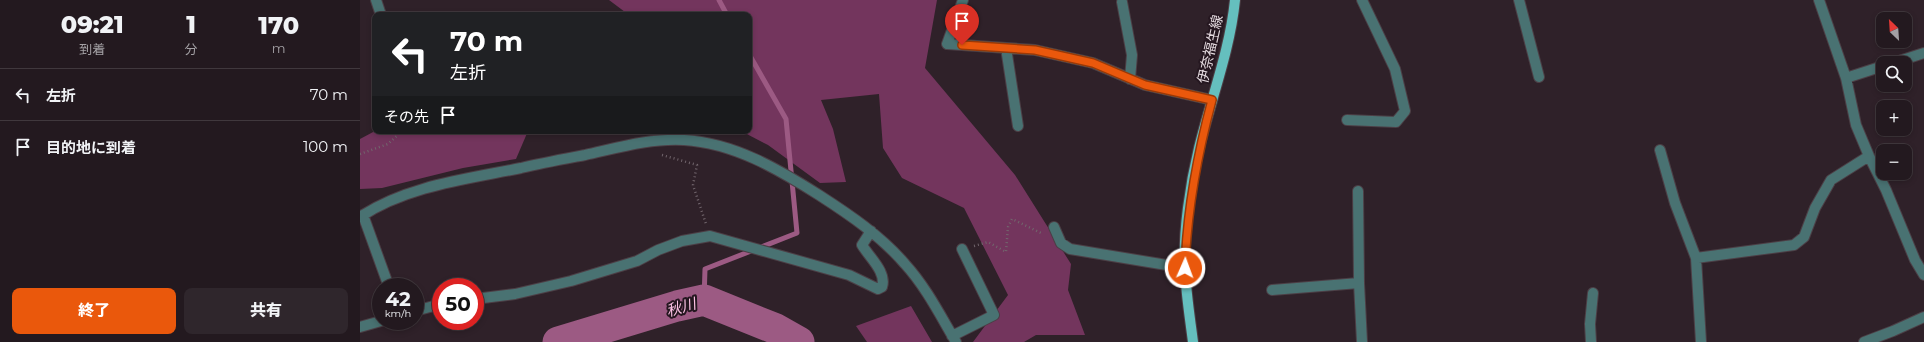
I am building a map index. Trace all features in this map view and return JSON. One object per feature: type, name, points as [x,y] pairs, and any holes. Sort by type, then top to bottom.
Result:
[{"type":"main road","name":"伊奈福生線","points":[[1193,342],[1185,268],[1186,235],[1191,194],[1199,149],[1231,25],[1235,0]]},
{"type":"street","points":[[376,0],[380,12]]},
{"type":"street","points":[[963,0],[947,44],[1035,50],[1093,63],[1145,85],[1212,100]]},
{"type":"street","points":[[1347,120],[1396,122],[1405,111],[1395,69],[1362,0]]},
{"type":"street","points":[[1519,0],[1539,77]]},
{"type":"street","points":[[1819,0],[1846,78],[1856,125],[1886,190],[1915,260],[1924,275]]},
{"type":"street","points":[[1122,2],[1132,55],[1130,79]]},
{"type":"street","points":[[1006,48],[1018,126]]},
{"type":"street","points":[[1912,57],[1924,53]]},
{"type":"street","points":[[1846,78],[1876,68]]},
{"type":"street","points":[[386,278],[362,216],[393,200],[441,184],[656,141],[698,141],[740,152],[793,179],[834,204],[871,231],[898,256],[917,278],[954,339],[994,315],[962,249]]},
{"type":"street","points":[[1660,150],[1676,203],[1696,258],[1701,342]]},
{"type":"street","points":[[1696,258],[1794,245],[1804,237],[1815,208],[1831,180],[1869,156]]},
{"type":"street","points":[[1358,191],[1359,284],[1362,342]]},
{"type":"street","points":[[484,298],[514,294],[571,281],[638,261],[658,250],[682,242],[710,236],[849,275],[878,289],[882,287],[884,282],[882,274],[862,245],[871,231]]},
{"type":"street","points":[[1056,232],[1061,243],[1070,249],[1185,268]]},
{"type":"street","points":[[1272,290],[1359,284]]},
{"type":"street","points":[[1591,342],[1590,324],[1593,293]]},
{"type":"street","points":[[1864,342],[1893,332],[1924,317]]},
{"type":"street","points":[[360,327],[372,324]]},
{"type":"path","points":[[360,154],[388,144],[399,134]]},
{"type":"path","points":[[656,141],[660,154],[697,165],[693,185],[710,236]]},
{"type":"path","points":[[962,249],[988,242],[1006,252],[1008,227],[1012,219],[1039,234],[1056,232]]},
{"type":"shaded area","points":[[609,0],[937,0],[925,68],[1015,175],[1071,264],[1068,290],[1085,335],[1036,335],[1024,342],[973,342],[1008,295],[964,208],[902,178],[883,148],[879,94],[821,100],[833,129],[846,182],[820,183],[768,145],[747,134],[752,134],[752,12],[625,12]]},
{"type":"shaded area","points":[[372,133],[372,134],[527,134],[516,159],[463,168],[382,188],[360,189],[360,139]]},
{"type":"shaded area","points":[[911,306],[932,342],[867,342],[856,326]]},
{"type":"shaded area","points":[[664,310],[589,342],[543,342]]},
{"type":"waterway","points":[[719,0],[725,12]]},
{"type":"waterway","points":[[704,300],[705,269],[797,233],[786,119],[752,59]]},
{"type":"waterway","name":"秋川","points":[[558,342],[677,306],[704,300],[776,329],[799,342]]},
{"type":"route","points":[[962,45],[1035,50],[1093,63],[1145,85],[1212,100],[1199,149],[1191,194],[1186,235],[1185,268]]}]
